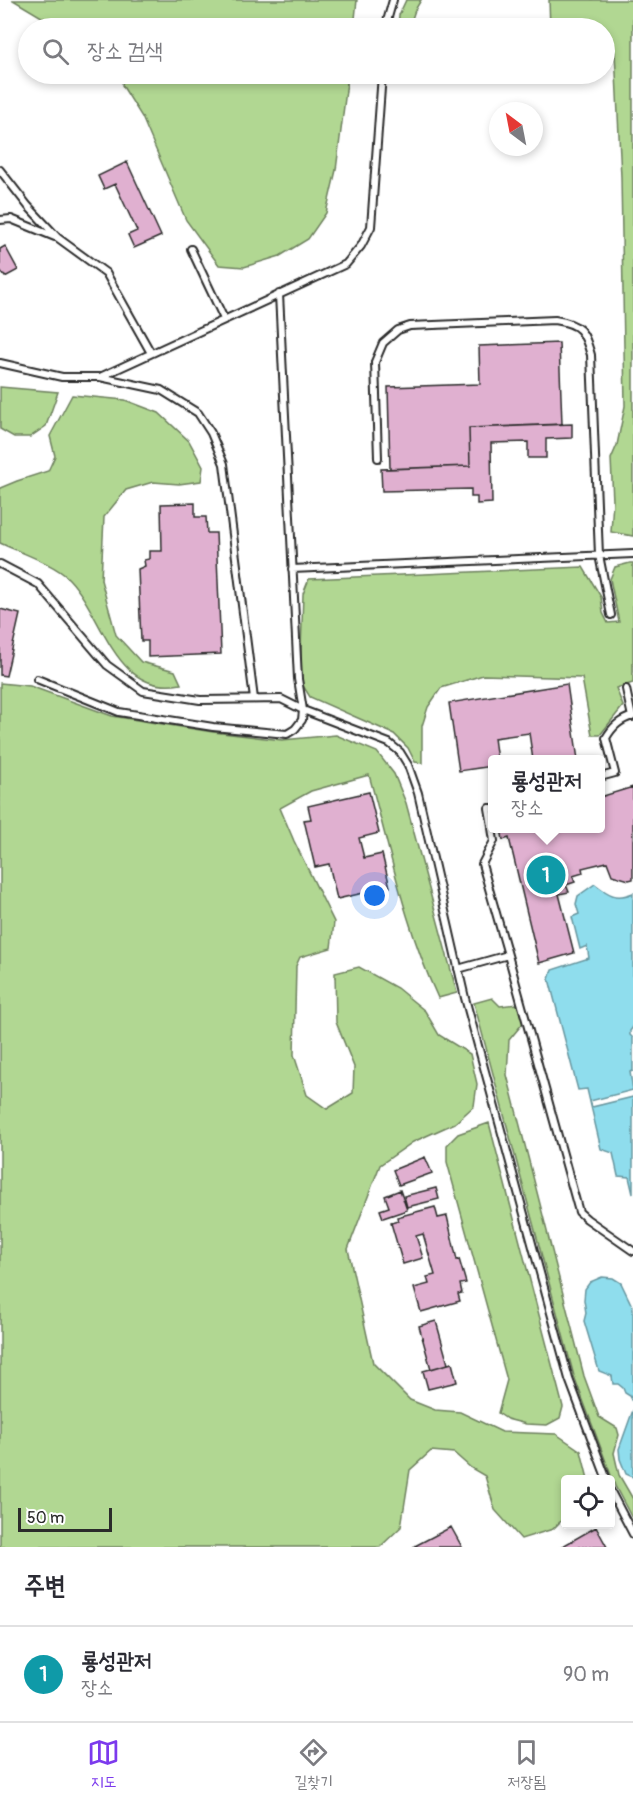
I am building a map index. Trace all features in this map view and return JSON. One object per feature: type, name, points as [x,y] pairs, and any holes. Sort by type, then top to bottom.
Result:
[{"type":"lane","points":[[388,18],[393,0]]},
{"type":"lane","points":[[100,377],[346,264],[361,246],[371,227],[381,84]]},
{"type":"lane","points":[[0,170],[28,206],[58,238],[106,273],[151,353]]},
{"type":"lane","points":[[0,220],[11,219],[58,238]]},
{"type":"lane","points":[[191,249],[224,319]]},
{"type":"lane","points":[[37,679],[119,712],[213,727],[286,734],[295,729],[302,720],[292,569],[279,294]]},
{"type":"lane","points":[[378,459],[375,362],[383,343],[398,330],[410,326],[555,320],[572,323],[585,336],[591,355],[599,555],[611,615]]},
{"type":"lane","points":[[0,363],[62,377],[100,377],[161,390],[198,412],[211,433],[224,464],[254,699]]},
{"type":"lane","points":[[292,569],[633,554]]},
{"type":"lane","points":[[0,564],[38,584],[107,665],[143,691],[200,700],[281,699],[303,710],[389,743],[400,752],[408,765],[418,793],[458,969],[569,1378],[605,1475]]},
{"type":"lane","points":[[605,776],[615,773],[606,738],[621,719],[632,716],[626,689]]},
{"type":"lane","points":[[493,833],[494,841],[482,864],[575,1202],[579,1212],[587,1219],[633,1251]]},
{"type":"lane","points":[[458,969],[508,956]]},
{"type":"lane","points":[[615,1500],[633,1534]]},
{"type":"green space","points":[[13,0],[357,0],[355,18],[43,18]]},
{"type":"green space","points":[[406,0],[421,0],[412,18],[399,18]]},
{"type":"green space","points":[[549,0],[633,0],[633,536],[611,532],[613,501],[611,459],[617,445],[625,406],[621,177],[615,18],[550,18]]},
{"type":"green space","points":[[347,84],[336,170],[326,213],[308,239],[280,256],[244,267],[219,265],[186,220],[142,117],[122,85]]},
{"type":"green space","points":[[0,387],[58,392],[46,426],[30,437],[14,437],[0,429]]},
{"type":"green space","points":[[72,395],[125,400],[159,413],[189,441],[203,467],[201,481],[179,484],[153,482],[126,490],[104,517],[101,580],[116,635],[141,662],[175,671],[181,684],[159,685],[141,678],[126,666],[113,650],[69,579],[46,563],[0,543],[0,488],[48,471],[55,456],[50,436]]},
{"type":"green space","points":[[633,563],[633,683],[616,688],[623,706],[600,735],[592,735],[582,678],[483,675],[441,688],[428,707],[422,726],[422,763],[415,762],[408,748],[394,734],[310,697],[300,681],[303,594],[309,579],[583,567],[601,597],[603,613],[608,623],[619,622],[610,579],[615,567]]},
{"type":"green space","points":[[0,683],[30,686],[112,716],[282,740],[336,735],[377,752],[394,774],[406,803],[457,993],[438,998],[426,971],[399,888],[369,775],[311,791],[280,808],[334,922],[331,948],[300,957],[296,966],[294,1055],[307,1095],[327,1109],[353,1093],[354,1067],[336,1022],[335,973],[359,967],[397,988],[425,1011],[439,1035],[470,1054],[477,1084],[474,1106],[455,1123],[413,1142],[380,1165],[348,1249],[373,1363],[410,1400],[435,1410],[460,1412],[502,1432],[556,1434],[581,1451],[587,1475],[561,1475],[561,1521],[553,1529],[521,1539],[495,1510],[485,1476],[471,1468],[454,1453],[431,1451],[410,1470],[401,1527],[380,1547],[0,1547]]},
{"type":"green space","points":[[492,998],[500,1006],[517,1004],[523,1023],[509,1040],[507,1075],[584,1376],[599,1417],[617,1428],[619,1435],[614,1453],[619,1475],[633,1499],[633,1520],[615,1486],[615,1475],[611,1475],[574,1376],[474,1003]]},
{"type":"green space","points":[[489,1123],[563,1407],[560,1418],[547,1425],[526,1424],[507,1419],[498,1413],[507,1380],[447,1162],[447,1145],[458,1134]]},
{"type":"water","points":[[595,884],[604,891],[617,896],[633,893],[633,1027],[630,1035],[633,1038],[633,1071],[630,1072],[633,1090],[590,1101],[592,1107],[633,1097],[633,1194],[629,1177],[618,1176],[613,1153],[601,1149],[587,1089],[578,1090],[549,979],[552,970],[589,958],[587,946],[580,949],[572,917],[579,914],[576,904],[578,896]]},
{"type":"water","points":[[602,1277],[613,1278],[621,1283],[633,1308],[633,1402],[623,1388],[618,1384],[613,1384],[612,1376],[599,1371],[584,1321],[585,1289],[590,1282]]},
{"type":"water","points":[[633,1410],[633,1477],[626,1474],[619,1449]]},
{"type":"building","points":[[127,162],[161,236],[134,248],[128,235],[137,231],[115,184],[104,189],[98,176]]},
{"type":"building","points":[[5,246],[18,270],[5,277],[0,270],[0,249]]},
{"type":"building","points":[[559,343],[562,424],[469,428],[470,466],[390,469],[388,387],[480,384],[479,346]]},
{"type":"building","points":[[572,424],[572,438],[546,439],[546,458],[528,458],[528,442],[491,443],[492,503],[477,504],[477,497],[471,497],[471,489],[382,491],[381,469],[470,466],[469,428]]},
{"type":"building","points":[[195,503],[195,517],[206,517],[207,533],[216,533],[221,654],[148,657],[148,641],[141,641],[138,569],[145,566],[144,560],[149,559],[149,551],[162,551],[161,504]]},
{"type":"building","points":[[0,609],[20,614],[6,676],[0,675]]},
{"type":"building","points":[[567,684],[577,755],[532,755],[529,733],[494,738],[496,755],[488,755],[488,767],[459,771],[449,703]]},
{"type":"building","points":[[633,787],[633,879],[612,875],[607,862],[582,868],[583,873],[573,876],[575,882],[566,885],[569,892],[559,894],[574,953],[539,963],[509,838],[503,840],[502,833],[605,833],[605,795]]},
{"type":"building","points":[[369,792],[379,833],[359,838],[364,858],[382,854],[390,887],[337,899],[329,864],[315,867],[304,820],[311,819],[308,806]]},
{"type":"building","points":[[425,1157],[432,1173],[399,1185],[393,1170]]},
{"type":"building","points":[[436,1188],[439,1199],[407,1207],[404,1196]]},
{"type":"building","points":[[400,1190],[407,1210],[383,1218],[380,1210],[389,1207],[385,1196]]},
{"type":"building","points":[[435,1207],[438,1218],[447,1216],[457,1260],[459,1259],[466,1283],[460,1284],[462,1293],[458,1294],[460,1301],[421,1312],[414,1288],[429,1284],[427,1277],[435,1275],[423,1234],[416,1236],[423,1258],[403,1264],[391,1223],[398,1221],[397,1217]]},
{"type":"building","points":[[436,1321],[448,1364],[431,1369],[419,1326]]},
{"type":"building","points":[[452,1363],[457,1382],[428,1389],[423,1371]]},
{"type":"building","points":[[451,1527],[462,1547],[413,1547]]},
{"type":"building","points":[[592,1529],[597,1529],[607,1547],[561,1547]]},
{"type":"place","name":"룡성관저","points":[[546,875]]}]
